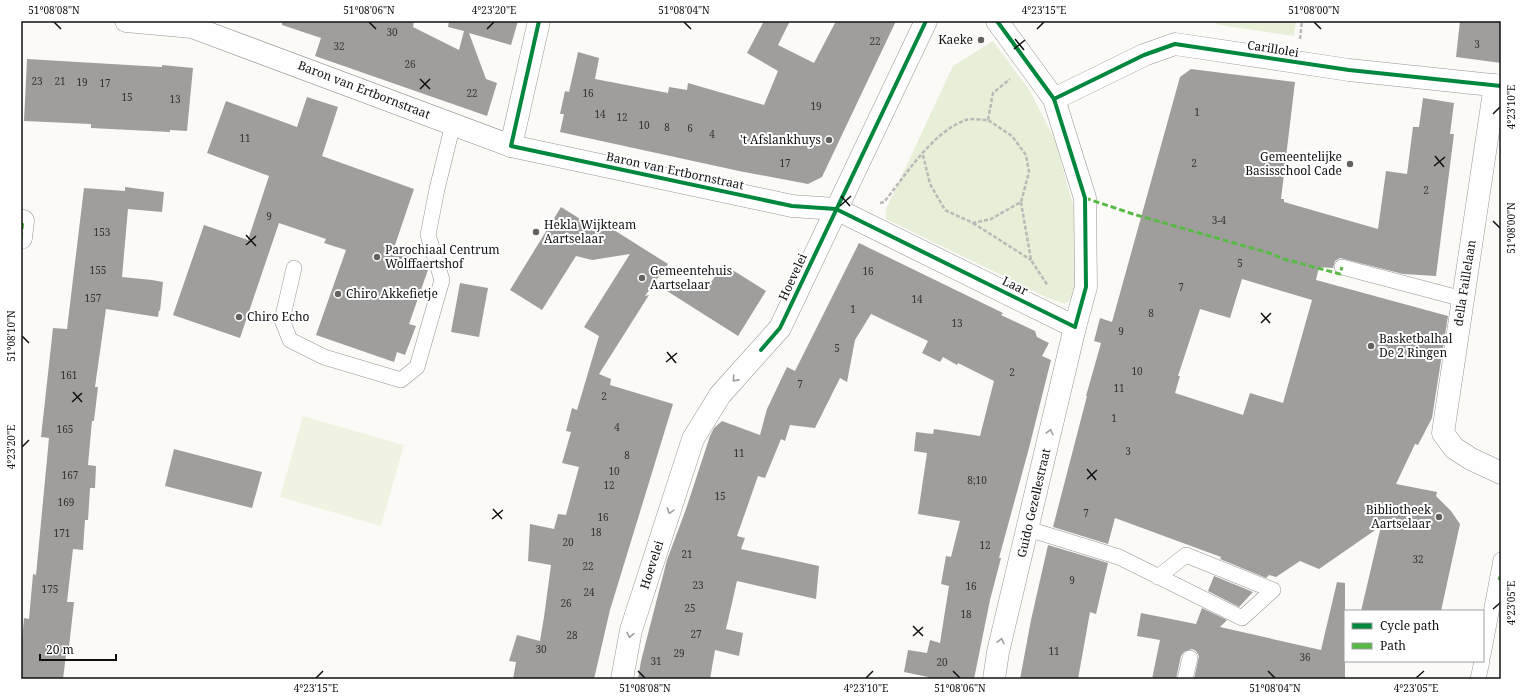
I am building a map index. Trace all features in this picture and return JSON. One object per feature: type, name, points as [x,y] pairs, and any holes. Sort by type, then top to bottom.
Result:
[{"type":"street","name":"Baron van Ertbornstraat","points":[[126,21],[192,27],[511,146],[792,206],[836,209]]},
{"type":"street","points":[[511,146],[539,21]]},
{"type":"street","points":[[836,209],[926,21]]},
{"type":"street","points":[[997,21],[1054,99],[1085,198],[1086,287],[1075,327]]},
{"type":"street","name":"Carillolei","points":[[1054,99],[1144,55],[1175,44],[1349,70],[1498,86]]},
{"type":"street","name":"della Faillelaan","points":[[1498,86],[1463,299],[1443,433],[1454,448],[1471,459],[1501,473]]},
{"type":"street","name":"Laar","points":[[836,209],[1075,327]]},
{"type":"street","name":"Hoevelei","points":[[622,679],[631,630],[693,439],[720,395],[780,328],[836,209]]},
{"type":"street","name":"Guido Gezellestraat","points":[[994,679],[998,652],[1075,327]]},
{"type":"lane","points":[[294,268],[282,320],[290,340],[324,357],[401,380],[417,367],[442,280],[428,235],[452,124]]},
{"type":"lane","points":[[1342,267],[1463,299]]},
{"type":"lane","points":[[1028,529],[1119,557],[1242,618],[1273,590],[1186,555],[1158,576]]},
{"type":"lane","points":[[1484,650],[1501,560]]},
{"type":"lane","points":[[1185,679],[1190,658]]},
{"type":"lane","points":[[1478,679],[1482,662]]},
{"type":"path","points":[[988,120],[993,93],[1006,82],[1030,66]]},
{"type":"path","points":[[878,203],[884,202],[923,154],[945,131],[968,120],[988,120],[1012,136],[1026,156],[1029,172],[1021,202],[1031,260]]},
{"type":"path","points":[[923,154],[930,184],[946,210],[973,223],[1031,260],[1051,290]]},
{"type":"path","points":[[973,223],[992,219],[1021,202]]},
{"type":"green space","points":[[1213,21],[1296,21],[1294,36],[1219,25]]},
{"type":"green space","points":[[993,41],[1030,91],[1055,140],[1073,205],[1077,267],[1075,296],[1065,304],[1048,298],[886,219],[886,209],[953,66]]},
{"type":"green space","points":[[303,416],[404,445],[381,526],[280,497]]},
{"type":"building","points":[[282,21],[414,21],[413,27],[459,50],[464,31],[448,27],[449,21],[518,21],[511,45],[469,33],[486,79],[497,83],[487,116],[315,56],[321,38],[282,25]]},
{"type":"building","points":[[764,21],[790,21],[778,45],[814,63],[836,21],[896,21],[822,177],[808,184],[739,171],[560,132],[564,114],[560,114],[565,91],[569,92],[578,52],[599,58],[595,79],[668,93],[669,87],[687,90],[688,83],[764,105],[778,71],[747,53]]},
{"type":"building","points":[[1460,21],[1501,21],[1501,63],[1456,57]]},
{"type":"building","points":[[27,59],[162,67],[162,65],[193,68],[187,131],[170,130],[170,132],[91,128],[91,124],[24,121]]},
{"type":"building","points":[[1191,69],[1295,82],[1281,199],[1284,199],[1284,202],[1378,229],[1386,171],[1407,174],[1413,127],[1419,127],[1423,98],[1454,103],[1450,134],[1454,134],[1436,276],[1403,274],[1340,258],[1335,261],[1333,268],[1319,267],[1316,280],[1448,316],[1432,418],[1418,445],[1415,444],[1396,484],[1437,492],[1436,496],[1451,511],[1460,524],[1441,610],[1361,610],[1381,526],[1319,569],[1300,561],[1276,577],[1269,575],[1266,578],[1220,559],[1221,557],[1115,518],[1108,544],[1053,527],[1101,343],[1094,341],[1100,318],[1112,322],[1180,77]],"holes":[[[1242,279],[1312,300],[1283,403],[1250,393],[1243,415],[1175,393],[1180,376],[1178,376],[1200,309],[1230,318]]]},
{"type":"building","points":[[307,97],[338,107],[322,156],[414,189],[393,251],[427,263],[429,267],[409,324],[416,326],[405,355],[397,352],[394,362],[316,335],[346,250],[324,243],[326,239],[279,223],[240,338],[173,315],[204,225],[248,240],[269,176],[207,153],[226,101],[297,127]]},
{"type":"building","points":[[125,187],[164,192],[162,212],[128,209],[122,277],[163,282],[160,311],[159,310],[158,317],[106,309],[95,387],[98,387],[94,421],[92,421],[88,465],[96,466],[95,488],[90,488],[88,520],[85,520],[83,550],[73,549],[67,602],[74,602],[69,647],[67,647],[63,679],[21,679],[21,652],[24,618],[29,619],[33,574],[36,575],[49,438],[41,437],[53,328],[67,329],[84,188],[125,191]]},
{"type":"building","points":[[561,207],[601,232],[606,225],[668,264],[645,296],[649,295],[599,374],[611,379],[610,385],[673,404],[610,610],[594,679],[513,679],[516,662],[509,661],[517,635],[540,641],[551,565],[528,561],[530,524],[554,529],[558,514],[566,515],[579,467],[562,463],[571,432],[566,431],[572,408],[577,410],[599,336],[584,327],[630,254],[592,260],[576,256],[542,310],[510,290]]},
{"type":"building","points":[[859,243],[1003,313],[1001,315],[1035,331],[1037,337],[1049,343],[1042,356],[1051,360],[999,558],[1001,558],[990,600],[974,679],[928,679],[928,677],[904,672],[908,650],[927,653],[930,640],[940,643],[949,586],[941,584],[946,556],[951,557],[960,521],[918,514],[927,453],[914,451],[916,432],[933,434],[934,429],[980,436],[994,381],[958,363],[957,365],[943,357],[940,362],[922,353],[928,341],[871,314],[855,340],[847,382],[840,378],[815,428],[790,425],[785,441],[781,439],[765,478],[758,476],[737,536],[745,538],[741,549],[819,566],[816,599],[737,581],[726,629],[743,633],[739,656],[715,650],[710,679],[638,679],[641,661],[667,560],[714,428],[722,421],[760,435],[767,409],[787,367],[795,371]]},
{"type":"building","points":[[723,264],[766,291],[738,336],[667,291],[712,281]]},
{"type":"building","points":[[460,283],[488,288],[479,337],[451,332]]},
{"type":"building","points":[[174,449],[262,472],[252,508],[165,486]]},
{"type":"building","points":[[1048,545],[1108,563],[1096,614],[1090,612],[1078,679],[1020,679],[1031,620]]},
{"type":"building","points":[[1214,576],[1253,592],[1239,607],[1208,591]]},
{"type":"building","points":[[1337,582],[1345,583],[1345,679],[1194,679],[1199,656],[1196,651],[1192,649],[1184,652],[1181,656],[1176,679],[1152,679],[1160,640],[1137,636],[1141,613],[1196,624],[1202,608],[1227,620],[1220,627],[1321,650]]},
{"type":"marked path","points":[[1085,198],[1133,214],[1269,253],[1284,259],[1340,274],[1342,267]]},
{"type":"marked path","points":[[21,238],[23,221]]},
{"type":"cycle path","points":[[539,21],[511,146],[792,206],[836,209],[1075,327],[1086,287],[1085,198],[1054,99],[997,21]]},
{"type":"cycle path","points":[[761,350],[780,328],[926,21]]},
{"type":"cycle path","points":[[1054,99],[1144,55],[1175,44],[1349,70],[1501,86]]},
{"type":"place","name":"Kaeke","points":[[981,40]]},
{"type":"place","name":"'t Afslankhuys","points":[[829,140]]},
{"type":"place","name":"Gemeentelijke Basisschool Cade","points":[[1350,164]]},
{"type":"place","name":"Hekla Wijkteam Aartselaar","points":[[536,232]]},
{"type":"place","name":"Parochiaal Centrum Wolffaertshof","points":[[377,257]]},
{"type":"place","name":"Gemeentehuis Aartselaar","points":[[642,278]]},
{"type":"place","name":"Chiro Akkefietje","points":[[338,294]]},
{"type":"place","name":"Chiro Echo","points":[[239,317]]},
{"type":"place","name":"Basketbalhal De 2 Ringen","points":[[1371,346]]},
{"type":"place","name":"Bibliotheek Aartselaar","points":[[1439,517]]}]
